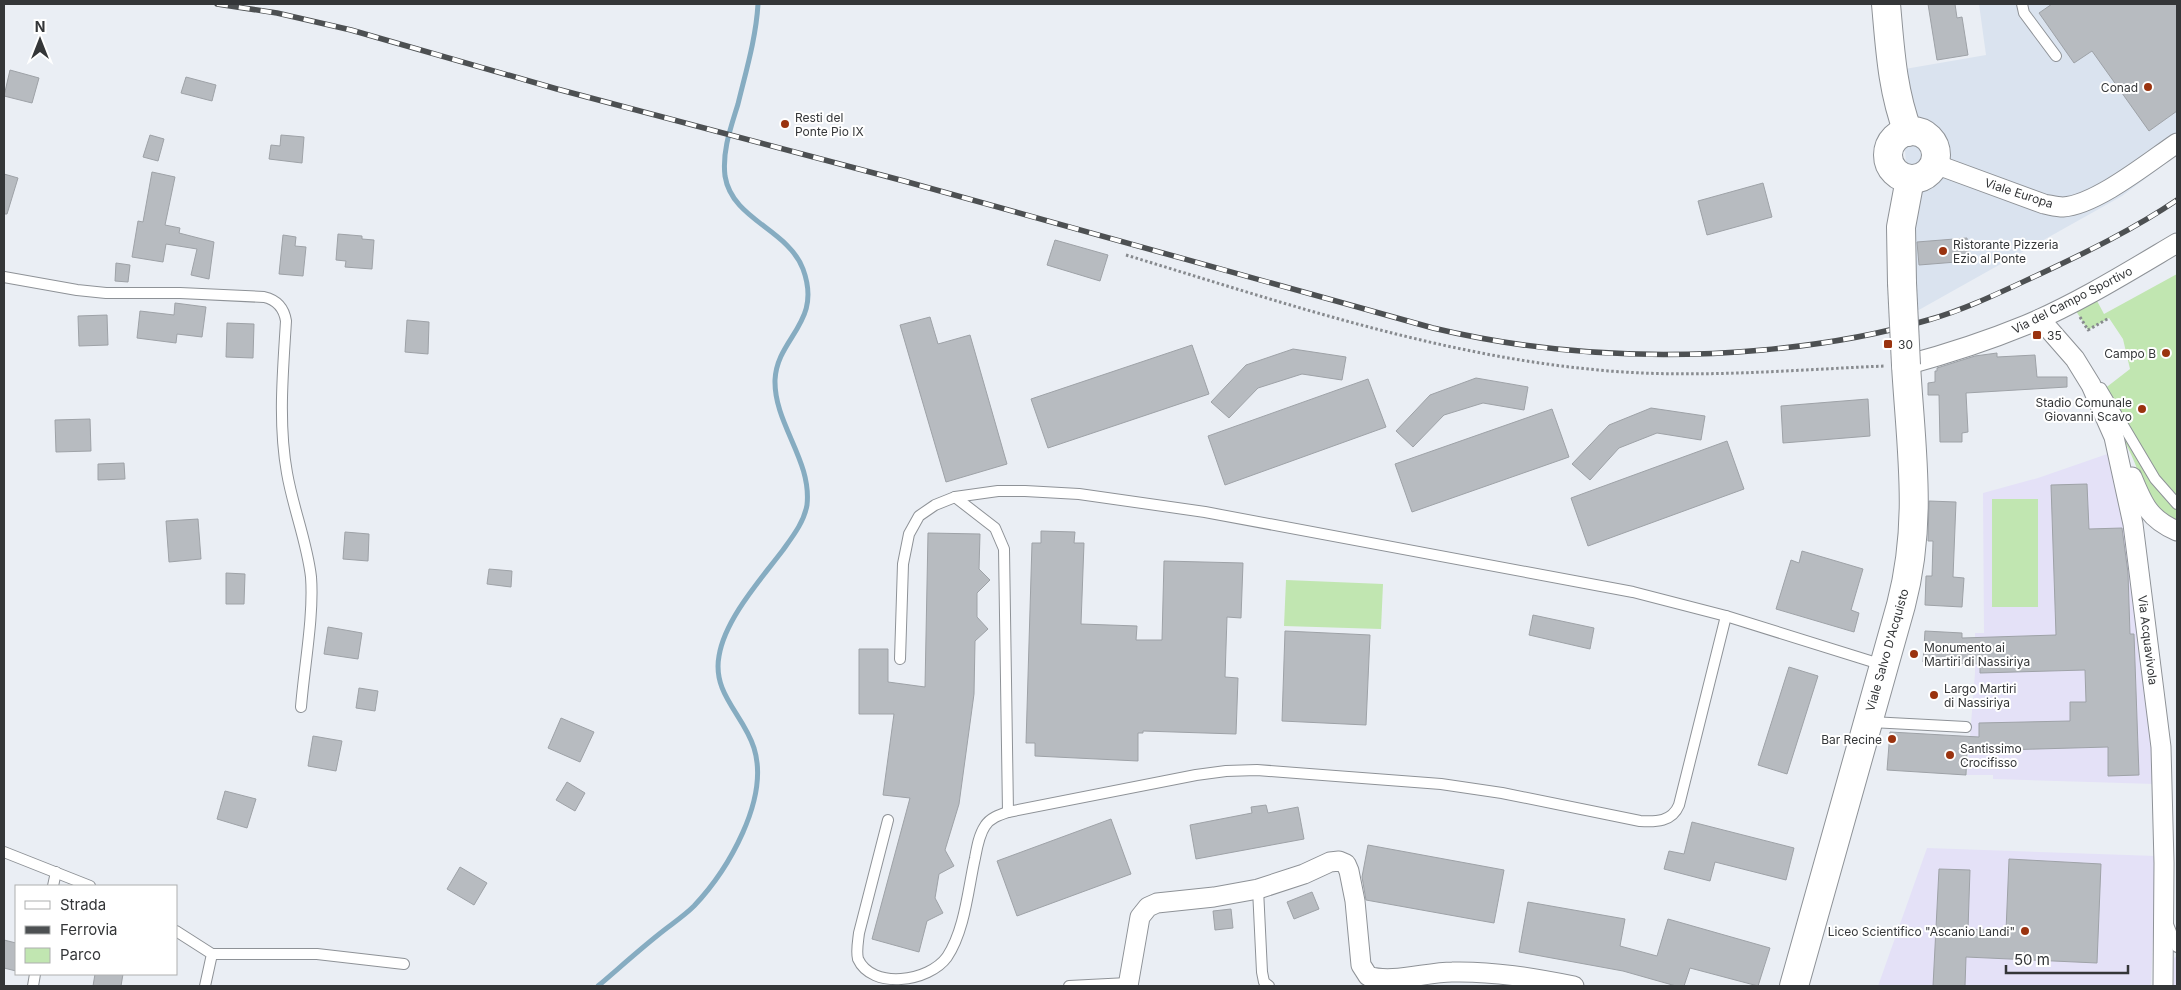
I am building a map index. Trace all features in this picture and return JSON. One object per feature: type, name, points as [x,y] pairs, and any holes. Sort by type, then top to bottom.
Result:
[{"type":"main road","points":[[1886,4],[1893,78],[1898,107],[1908,132]]},
{"type":"main road","points":[[1908,132],[1919,132],[1932,141],[1935,148],[1935,164],[1926,175],[1920,178],[1910,179],[1899,176],[1893,171],[1888,157],[1891,142],[1897,136],[1908,132]]},
{"type":"main road","name":"Viale Salvo D'Acquisto","points":[[1794,986],[1906,586],[1914,526],[1915,491],[1906,365],[1901,227],[1910,179]]},
{"type":"street","name":"Viale Europa","points":[[1935,164],[2044,204],[2063,207],[2086,202],[2134,173],[2177,143]]},
{"type":"street","name":"Via del Campo Sportivo","points":[[1906,365],[1980,343],[2040,319],[2177,243]]},
{"type":"street","name":"Via Acquavivola","points":[[2040,319],[2082,367],[2114,437],[2133,524],[2160,736],[2164,914],[2163,986]]},
{"type":"street","points":[[2114,437],[2147,509],[2157,520],[2177,531]]},
{"type":"street","points":[[1128,984],[1140,917],[1148,907],[1157,903],[1220,896],[1258,889],[1304,874],[1330,862],[1339,861],[1346,864],[1349,871],[1355,900],[1361,965],[1368,976],[1385,979],[1441,972],[1474,979],[1512,975],[1574,986]]},
{"type":"lane","points":[[2022,4],[2024,13],[2056,56]]},
{"type":"lane","points":[[4,277],[76,290],[106,293],[180,293],[264,297],[275,301],[282,308],[286,321],[282,399],[284,454],[289,487],[311,578],[301,707]]},
{"type":"lane","points":[[2082,367],[2102,390],[2131,442],[2155,479],[2177,504]]},
{"type":"lane","points":[[900,659],[902,576],[909,534],[919,516],[935,505],[956,497],[1026,491],[1079,494],[1172,507],[1633,592],[1726,616],[1884,666]]},
{"type":"lane","points":[[956,497],[995,528],[1004,549],[1008,812]]},
{"type":"lane","points":[[888,820],[859,933],[857,951],[861,965],[872,976],[886,982],[901,983],[932,972],[939,966],[953,947],[963,914],[980,837],[989,821],[1008,812],[1196,775],[1226,771],[1257,770],[1441,784],[1502,793],[1640,821],[1662,821],[1673,816],[1679,805],[1726,616]]},
{"type":"lane","points":[[1867,722],[1966,727]]},
{"type":"lane","points":[[4,852],[88,885]]},
{"type":"lane","points":[[53,885],[56,872]]},
{"type":"lane","points":[[1258,889],[1262,972],[1264,982],[1269,986]]},
{"type":"lane","points":[[2164,914],[2177,947]]},
{"type":"lane","points":[[178,932],[212,954],[318,954],[404,964]]},
{"type":"lane","points":[[205,986],[212,954]]},
{"type":"lane","points":[[1069,986],[1128,984]]},
{"type":"path","points":[[1126,255],[1358,325],[1449,347],[1541,363],[1599,370],[1671,374],[1906,365]]},
{"type":"path","points":[[2071,303],[2088,330],[2109,318]]},
{"type":"shaded area","points":[[1979,4],[2177,4],[2177,155],[2122,196],[1917,311],[1899,70],[1986,55]]},
{"type":"shaded area","points":[[2113,452],[2130,529],[2154,744],[2155,784],[1993,779],[1993,775],[1967,775],[1975,673],[1975,633],[1984,633],[1983,493],[2038,478]]},
{"type":"shaded area","name":"Liceo Scientifico \"Ascanio Landi\"","points":[[1927,848],[2156,856],[2151,986],[1878,986]]},
{"type":"shaded area","points":[[2177,956],[2177,986],[2172,986],[2174,958]]},
{"type":"green space","name":"Stadio Comunale Giovanni Scavo","points":[[2177,274],[2177,524],[2159,510],[2146,491],[2125,441],[2099,393],[2130,369],[2123,339],[2109,318],[2088,330],[2076,311],[2096,299],[2104,314]]},
{"type":"green space","points":[[1992,499],[2038,499],[2038,607],[1992,607]]},
{"type":"green space","points":[[1286,580],[1383,584],[1381,629],[1284,626]]},
{"type":"building","points":[[1928,4],[1955,4],[1957,18],[1962,17],[1968,55],[1937,60]]},
{"type":"building","name":"Conad","points":[[2052,4],[2177,4],[2177,111],[2149,131],[2092,51],[2074,63],[2039,13]]},
{"type":"building","points":[[10,70],[39,78],[32,103],[4,96]]},
{"type":"building","points":[[186,77],[216,85],[212,101],[181,93]]},
{"type":"building","points":[[150,135],[164,139],[158,161],[143,157]]},
{"type":"building","points":[[281,135],[304,137],[302,163],[269,159],[271,145],[280,146]]},
{"type":"building","points":[[152,172],[175,177],[165,225],[180,228],[179,233],[214,242],[209,279],[191,275],[197,249],[166,244],[163,262],[132,257],[138,221],[143,222]]},
{"type":"building","points":[[4,174],[18,178],[7,214],[4,214]]},
{"type":"building","points":[[1763,183],[1772,217],[1707,235],[1698,201]]},
{"type":"building","points":[[338,234],[362,236],[362,239],[374,240],[372,269],[345,267],[346,261],[336,260]]},
{"type":"building","points":[[283,235],[296,237],[295,246],[306,247],[303,276],[279,274]]},
{"type":"building","name":"Ristorante Pizzeria Ezio al Ponte","points":[[1967,238],[1969,261],[1919,265],[1917,242]]},
{"type":"building","points":[[1055,240],[1108,255],[1100,281],[1047,265]]},
{"type":"building","points":[[116,263],[130,265],[128,282],[115,281]]},
{"type":"building","points":[[175,303],[206,307],[202,337],[177,334],[176,343],[137,338],[140,311],[174,315]]},
{"type":"building","points":[[107,315],[108,345],[79,346],[78,316]]},
{"type":"building","points":[[930,317],[938,344],[970,335],[1007,464],[946,482],[900,325]]},
{"type":"building","points":[[407,320],[429,322],[428,354],[405,352]]},
{"type":"building","points":[[227,323],[254,324],[253,358],[226,357]]},
{"type":"building","points":[[1192,345],[1209,394],[1048,448],[1031,399]]},
{"type":"building","points":[[1293,349],[1346,357],[1342,380],[1302,374],[1258,388],[1229,418],[1211,402],[1246,365]]},
{"type":"building","points":[[1997,353],[1997,357],[2035,355],[2037,377],[2067,377],[2067,387],[1966,393],[1968,432],[1962,433],[1962,442],[1940,442],[1939,395],[1928,395],[1928,383],[1935,382],[1935,371],[1937,371],[1937,368],[1975,356]]},
{"type":"building","points":[[1476,378],[1528,387],[1524,410],[1483,403],[1444,415],[1413,447],[1396,431],[1430,395]]},
{"type":"building","points":[[1368,379],[1386,427],[1225,485],[1208,436]]},
{"type":"building","points":[[1868,399],[1870,436],[1783,443],[1781,406]]},
{"type":"building","points":[[1651,408],[1705,416],[1701,440],[1657,433],[1619,448],[1590,480],[1572,464],[1609,425]]},
{"type":"building","points":[[1552,409],[1569,457],[1412,512],[1395,464]]},
{"type":"building","points":[[90,419],[91,451],[56,452],[55,420]]},
{"type":"building","points":[[1727,441],[1744,489],[1588,546],[1571,498]]},
{"type":"building","points":[[124,463],[125,479],[98,480],[98,464]]},
{"type":"building","points":[[2087,484],[2089,529],[2122,528],[2128,573],[2130,634],[2134,634],[2139,775],[2108,776],[2108,747],[1967,751],[1966,775],[1887,770],[1890,732],[1979,737],[1979,723],[2070,721],[2070,702],[2086,702],[2085,670],[1980,673],[1980,664],[1923,662],[1925,631],[1962,633],[1962,638],[2056,635],[2051,485]]},
{"type":"building","points":[[1929,501],[1956,502],[1953,577],[1964,578],[1962,607],[1925,605],[1926,576],[1932,576],[1933,541],[1928,541]]},
{"type":"building","points":[[198,519],[201,559],[169,562],[166,521]]},
{"type":"building","points":[[1041,531],[1075,532],[1074,543],[1084,543],[1081,624],[1137,626],[1136,640],[1162,640],[1164,561],[1243,563],[1241,618],[1227,617],[1225,677],[1238,678],[1236,734],[1143,731],[1143,733],[1138,733],[1138,761],[1035,756],[1035,743],[1026,743],[1032,543],[1041,543]]},
{"type":"building","points":[[345,532],[369,534],[368,561],[343,559]]},
{"type":"building","points":[[928,533],[980,534],[979,569],[990,580],[977,593],[977,617],[988,629],[975,641],[974,694],[959,804],[945,850],[954,866],[939,874],[935,898],[943,913],[927,921],[919,952],[872,939],[910,798],[883,795],[894,714],[859,714],[859,649],[888,649],[888,682],[925,687]]},
{"type":"building","points":[[1802,551],[1863,569],[1851,610],[1859,613],[1854,632],[1776,609],[1791,560],[1799,563]]},
{"type":"building","points":[[489,569],[512,571],[511,587],[487,584]]},
{"type":"building","points":[[226,573],[245,574],[244,604],[226,604]]},
{"type":"building","points":[[1533,615],[1594,628],[1590,649],[1529,635]]},
{"type":"building","points":[[328,627],[362,633],[358,659],[324,654]]},
{"type":"building","points":[[1285,631],[1370,635],[1366,725],[1282,721]]},
{"type":"building","points":[[1789,667],[1818,676],[1787,774],[1758,765]]},
{"type":"building","points":[[359,688],[378,691],[375,711],[356,708]]},
{"type":"building","points":[[561,718],[594,732],[580,762],[548,748]]},
{"type":"building","points":[[313,736],[342,741],[336,771],[308,766]]},
{"type":"building","points":[[567,782],[585,793],[575,811],[556,800]]},
{"type":"building","points":[[225,791],[256,799],[247,828],[217,819]]},
{"type":"building","points":[[1266,805],[1268,813],[1298,807],[1304,839],[1196,859],[1190,825],[1252,813],[1251,807]]},
{"type":"building","points":[[1111,819],[1131,874],[1017,916],[997,861]]},
{"type":"building","points":[[1692,822],[1794,848],[1786,880],[1715,862],[1710,881],[1664,869],[1669,851],[1684,854]]},
{"type":"building","points":[[1368,845],[1504,870],[1494,923],[1366,900],[1362,877]]},
{"type":"building","points":[[2009,859],[2101,864],[2097,963],[1966,957],[1965,986],[1933,986],[1939,869],[1970,870],[1968,929],[2006,931]]},
{"type":"building","points":[[460,867],[487,883],[474,905],[447,889]]},
{"type":"building","points":[[1312,892],[1319,909],[1294,919],[1287,902]]},
{"type":"building","points":[[1528,902],[1625,919],[1620,946],[1657,956],[1668,919],[1770,948],[1758,986],[1690,968],[1684,986],[1676,986],[1623,971],[1519,952]]},
{"type":"building","points":[[1231,909],[1233,928],[1215,930],[1213,911]]},
{"type":"building","points":[[4,940],[15,943],[15,971],[4,968]]},
{"type":"building","points":[[95,975],[123,975],[121,986],[93,986]]},
{"type":"waterway","points":[[598,986],[694,906],[720,873],[743,833],[756,789],[757,768],[754,748],[749,736],[724,693],[720,682],[718,670],[719,656],[728,628],[736,614],[794,534],[801,523],[807,505],[804,473],[780,412],[775,380],[783,352],[803,317],[807,303],[808,288],[803,269],[796,255],[738,203],[730,191],[724,167],[730,130],[750,54],[758,4]]},
{"type":"railway","points":[[217,4],[277,13],[351,30],[557,89],[904,181],[1433,328],[1474,337],[1556,349],[1638,354],[1721,353],[1763,350],[1846,339],[1908,326],[1971,305],[2058,266],[2110,240],[2177,200]]},
{"type":"place","name":"Conad","points":[[2148,87]]},
{"type":"place","name":"Resti del Ponte Pio IX","points":[[785,124]]},
{"type":"place","name":"Ristorante Pizzeria Ezio al Ponte","points":[[1943,251]]},
{"type":"place","name":"35","points":[[2037,335]]},
{"type":"place","name":"30","points":[[1888,344]]},
{"type":"place","name":"Campo B","points":[[2166,353]]},
{"type":"place","name":"Stadio Comunale Giovanni Scavo","points":[[2142,409]]},
{"type":"place","name":"Monumento ai Martiri di Nassiriya","points":[[1914,654]]},
{"type":"place","name":"Largo Martiri di Nassiriya","points":[[1934,695]]},
{"type":"place","name":"Bar Recine","points":[[1892,739]]},
{"type":"place","name":"Santissimo Crocifisso","points":[[1950,755]]},
{"type":"place","name":"Liceo Scientifico \"Ascanio Landi\"","points":[[2025,931]]}]
